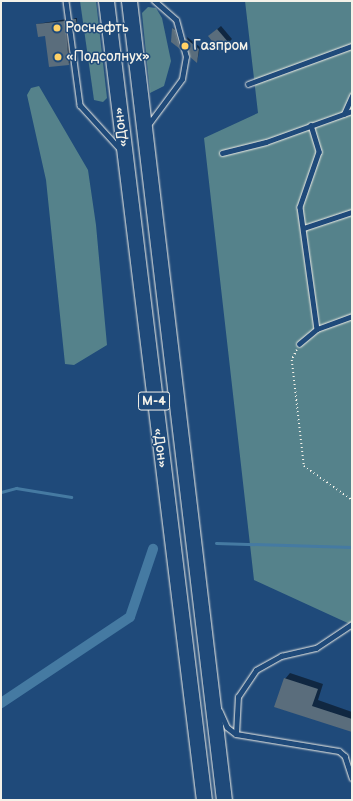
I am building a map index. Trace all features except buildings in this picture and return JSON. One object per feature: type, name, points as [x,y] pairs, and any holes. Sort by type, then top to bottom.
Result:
[{"type":"highway","name":"«Дон»","points":[[106,1],[204,800]]},
{"type":"highway","name":"«Дон»","points":[[129,1],[224,800]]},
{"type":"lane","points":[[66,1],[80,105],[124,153]]},
{"type":"lane","points":[[145,128],[182,79],[186,57],[176,20],[154,1]]},
{"type":"lane","points":[[248,84],[352,46]]},
{"type":"lane","points":[[344,114],[352,96]]},
{"type":"lane","points":[[222,153],[352,111]]},
{"type":"lane","points":[[311,125],[319,152],[300,207],[317,329]]},
{"type":"lane","points":[[304,228],[352,212]]},
{"type":"lane","points":[[299,344],[317,329],[352,316]]},
{"type":"lane","points":[[236,734],[238,697],[245,682],[256,670],[281,656],[316,648],[352,624]]},
{"type":"lane","points":[[209,677],[223,720],[236,734],[339,750],[345,756],[352,778]]},
{"type":"path","points":[[299,344],[292,360],[304,466],[352,500]]},
{"type":"green space","points":[[80,1],[96,1],[107,98],[103,102],[94,100]]},
{"type":"green space","points":[[245,1],[352,1],[352,625],[254,580],[204,138],[258,113]]},
{"type":"green space","points":[[148,7],[156,8],[162,18],[171,61],[164,86],[150,93],[142,13]]},
{"type":"green space","points":[[39,86],[88,170],[96,225],[107,345],[74,365],[65,364],[46,180],[27,95],[31,88]]},
{"type":"waterway","points":[[1,492],[16,488],[71,497]]},
{"type":"waterway","points":[[216,543],[352,547]]},
{"type":"waterway","points":[[1,703],[130,617],[153,549]]},
{"type":"place","name":"Роснефть","points":[[57,28]]},
{"type":"place","name":"Газпром","points":[[185,46]]},
{"type":"place","name":"«Подсолнух»","points":[[58,57]]}]
